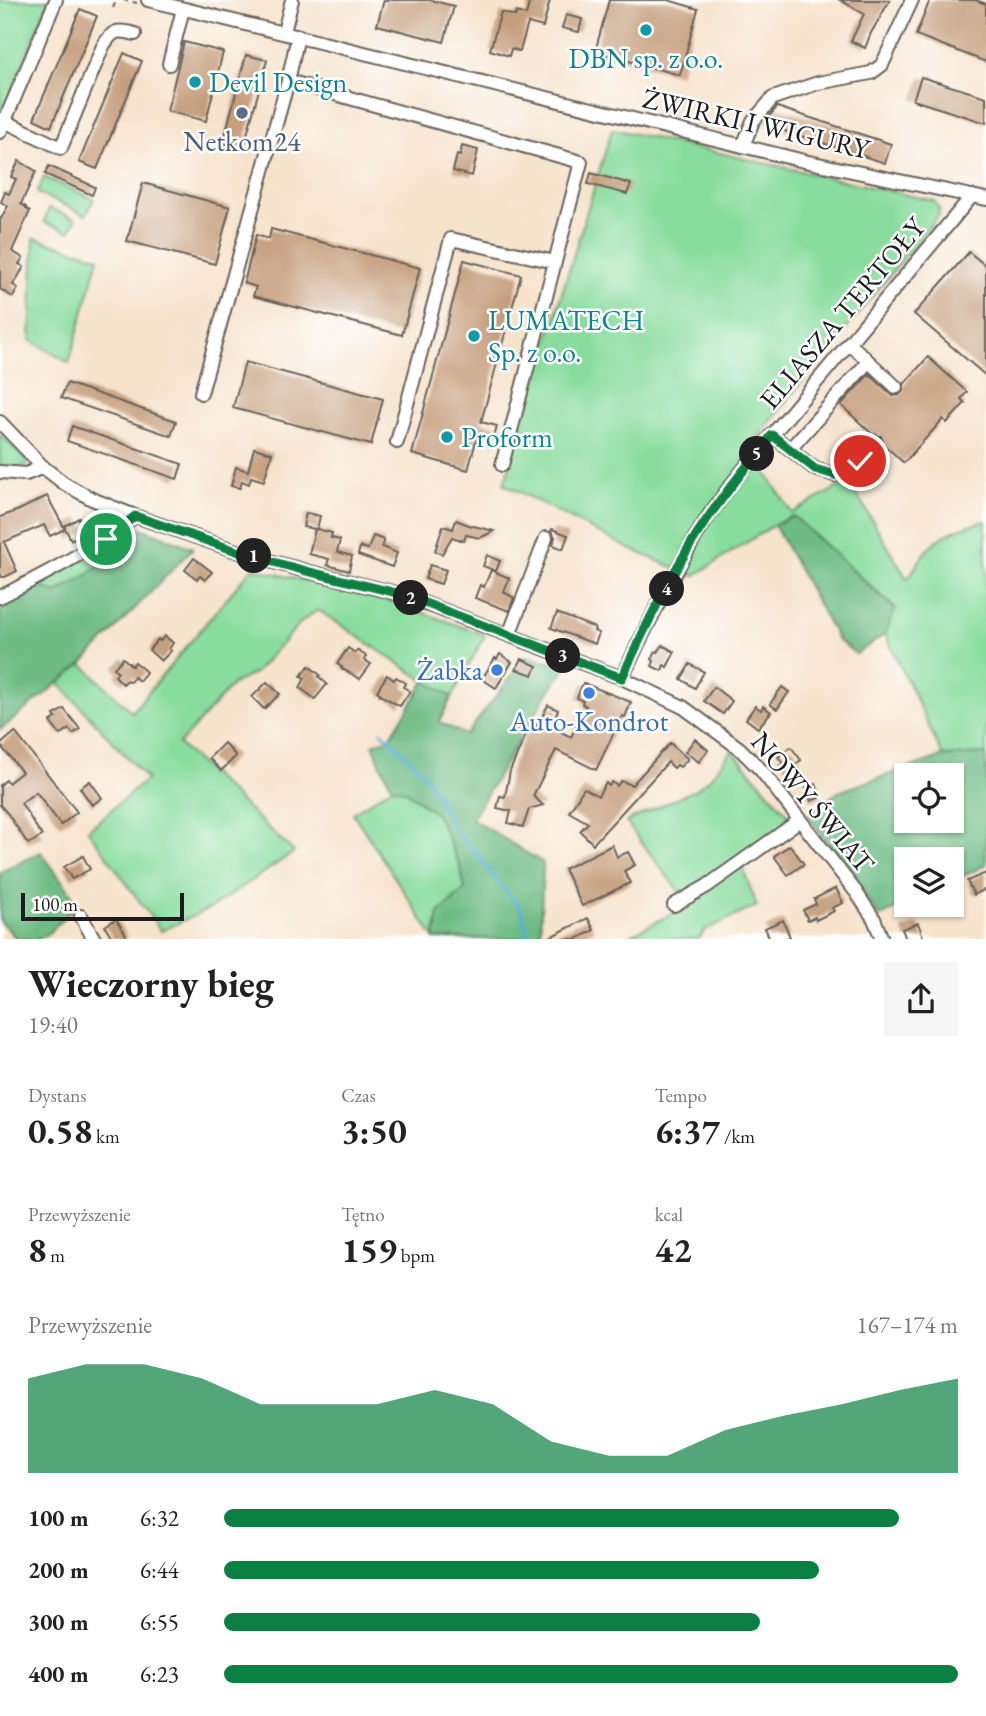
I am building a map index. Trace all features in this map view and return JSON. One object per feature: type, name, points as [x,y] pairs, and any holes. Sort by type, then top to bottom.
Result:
[{"type":"street","points":[[56,0],[2,124],[61,148],[109,36],[117,31],[135,34]]},
{"type":"street","name":"ŻWIRKI I WIGURY","points":[[148,0],[804,161],[986,199]]},
{"type":"street","points":[[284,32],[292,0]]},
{"type":"street","points":[[743,146],[753,121],[773,98],[818,83],[871,73],[882,65],[912,0]]},
{"type":"street","points":[[169,64],[183,9]]},
{"type":"street","points":[[201,393],[288,81],[298,36]]},
{"type":"street","points":[[288,81],[581,162],[502,465]]},
{"type":"street","name":"ELIASZA TERTOŁY","points":[[622,678],[697,534],[726,494],[972,196]]},
{"type":"street","points":[[397,442],[451,239],[555,262]]},
{"type":"street","points":[[849,343],[895,387]]},
{"type":"street","points":[[790,449],[868,362]]},
{"type":"street","name":"NOWY ŚWIAT","points":[[0,422],[43,467],[77,492],[135,516],[248,555],[401,594],[622,678],[683,707],[739,748],[761,770],[856,891],[874,919],[882,939]]},
{"type":"street","points":[[772,435],[815,469],[835,475],[860,461],[876,442]]},
{"type":"street","points":[[0,472],[26,474],[43,467]]},
{"type":"street","points":[[0,597],[106,539],[135,516]]},
{"type":"street","points":[[509,635],[546,538]]},
{"type":"street","points":[[674,905],[706,886],[800,820]]},
{"type":"street","points":[[81,916],[94,939]]},
{"type":"path","points":[[113,8],[116,1]]},
{"type":"green space","points":[[0,0],[49,0],[0,120]]},
{"type":"green space","points":[[612,129],[934,201],[939,208],[939,215],[751,445],[792,513],[849,481],[907,579],[926,551],[939,539],[961,528],[986,521],[986,754],[943,756],[885,634],[895,608],[793,516],[774,525],[694,576],[630,549],[504,484]]},
{"type":"green space","points":[[44,177],[94,199],[86,215],[37,193]]},
{"type":"green space","points":[[49,208],[76,219],[70,232],[44,222]]},
{"type":"green space","points":[[34,238],[99,257],[69,363],[30,340]]},
{"type":"green space","points":[[0,434],[29,463],[26,466],[0,469]]},
{"type":"green space","points":[[793,516],[895,609],[885,634],[856,654],[838,640],[774,525]]},
{"type":"green space","points":[[133,525],[193,548],[82,664],[0,730],[0,604],[37,585],[57,593],[81,579],[104,559],[109,543]]},
{"type":"green space","points":[[109,543],[104,559],[81,579],[56,593],[37,585]]},
{"type":"green space","points":[[252,568],[396,603],[485,635],[452,697],[318,610],[302,621],[255,673],[233,684],[179,744],[294,852],[211,908],[161,931],[88,830],[147,779],[59,683],[82,664],[132,712]]},
{"type":"green space","points":[[527,656],[567,667],[548,692],[472,819],[543,863],[540,939],[435,939],[439,913],[465,889],[460,866],[437,815],[406,791],[392,787],[373,744],[390,738],[425,681],[452,697],[439,722],[466,735]]},
{"type":"green space","points":[[732,750],[799,827],[741,863],[757,906],[705,930],[699,939],[623,939],[689,905],[626,822],[695,790],[710,778]]},
{"type":"green space","points":[[986,754],[986,865],[964,875],[964,847],[894,847],[894,910],[880,917],[807,815],[838,792],[894,773],[894,833],[964,833],[964,763],[923,763],[943,756]]},
{"type":"green space","points":[[392,787],[406,791],[437,815],[460,866],[465,889],[439,913],[434,938],[353,813]]},
{"type":"green space","points":[[41,852],[71,893],[75,907],[39,939],[17,939],[0,921],[0,872]]},
{"type":"building","points":[[384,0],[430,0],[454,6],[444,42],[377,25]]},
{"type":"building","points":[[530,0],[550,0],[543,27],[528,23],[520,51],[511,49],[509,56],[490,50],[501,12],[515,16],[516,12],[526,15]]},
{"type":"building","name":"DBN sp. z o.o.","points":[[609,0],[668,0],[698,9],[680,75],[595,52]]},
{"type":"building","points":[[840,0],[890,0],[865,48],[851,41],[864,14]]},
{"type":"building","points":[[930,0],[975,0],[986,4],[986,62],[916,35]]},
{"type":"building","points":[[80,9],[97,16],[51,127],[34,119]]},
{"type":"building","points":[[566,15],[582,19],[579,32],[562,28]]},
{"type":"building","name":"Devil Design","points":[[184,42],[223,52],[206,121],[167,111]]},
{"type":"building","points":[[124,53],[142,61],[97,169],[79,162]]},
{"type":"building","points":[[246,55],[267,60],[243,149],[223,143]]},
{"type":"building","points":[[921,77],[986,97],[986,123],[913,100]]},
{"type":"building","points":[[777,107],[891,144],[885,163],[766,125],[766,120]]},
{"type":"building","points":[[462,146],[478,150],[472,176],[453,171]]},
{"type":"building","points":[[19,161],[36,171],[21,204],[30,211],[12,251],[23,258],[19,264],[24,267],[13,285],[18,288],[13,297],[0,289],[0,220],[8,206],[1,202],[5,192],[9,194],[16,179],[11,177]]},
{"type":"building","points":[[49,166],[95,187],[92,195],[45,174]]},
{"type":"building","points":[[591,173],[631,184],[627,194],[588,184]]},
{"type":"building","points":[[143,183],[230,207],[215,264],[127,241]]},
{"type":"building","points":[[271,229],[420,268],[402,335],[253,296],[256,287],[244,283],[256,235],[269,239]]},
{"type":"building","points":[[969,252],[986,266],[986,376],[914,314]]},
{"type":"building","name":"LUMATECH Sp. z o.o.","points":[[464,260],[521,275],[481,422],[497,426],[494,438],[478,434],[468,470],[412,454]]},
{"type":"building","points":[[928,357],[967,392],[961,399],[965,403],[947,423],[943,419],[904,463],[883,444],[881,436],[872,434],[841,405],[869,374],[893,396],[899,395],[904,390],[904,384]]},
{"type":"building","points":[[245,362],[383,399],[371,445],[233,408]]},
{"type":"building","points":[[67,383],[176,421],[171,436],[61,398]]},
{"type":"building","points":[[72,426],[182,464],[177,479],[67,441]]},
{"type":"building","points":[[254,448],[272,453],[264,481],[251,477],[249,484],[242,481],[240,488],[231,486],[236,467],[248,471]]},
{"type":"building","points":[[47,496],[65,529],[50,536],[44,525],[4,542],[17,571],[2,577],[0,517]]},
{"type":"building","points":[[306,513],[320,516],[317,529],[332,533],[331,538],[340,540],[337,552],[352,556],[349,571],[327,565],[329,559],[309,554],[315,529],[303,527]]},
{"type":"building","points":[[79,518],[86,532],[71,540],[64,526]]},
{"type":"building","points":[[456,520],[494,531],[480,538],[466,535],[464,541],[452,537],[442,554],[435,551],[443,526],[453,529]]},
{"type":"building","points":[[552,529],[568,535],[563,549],[553,545],[555,537]]},
{"type":"building","points":[[373,536],[384,540],[382,547],[397,553],[392,567],[358,555],[360,547],[368,549]]},
{"type":"building","points":[[487,555],[500,561],[496,571],[483,566]]},
{"type":"building","points":[[194,558],[212,572],[205,580],[200,576],[197,579],[185,570]]},
{"type":"building","points":[[430,565],[446,570],[441,584],[425,579]]},
{"type":"building","points":[[491,570],[509,578],[504,592],[514,598],[509,611],[475,598],[480,585],[484,587]]},
{"type":"building","points":[[557,613],[595,628],[594,631],[599,633],[595,644],[551,628]]},
{"type":"building","points":[[165,636],[173,643],[169,649],[171,651],[161,661],[149,650],[158,639],[160,641]]},
{"type":"building","points":[[662,645],[675,652],[662,671],[652,666],[652,659]]},
{"type":"building","points":[[348,648],[366,656],[364,660],[371,664],[360,679],[337,664]]},
{"type":"building","points":[[500,654],[512,662],[496,688],[482,679]]},
{"type":"building","points":[[123,658],[132,666],[135,662],[146,672],[139,681],[134,677],[123,684],[115,676],[118,672],[114,668]]},
{"type":"building","points":[[522,659],[537,666],[533,675],[516,669]]},
{"type":"building","points":[[690,664],[704,672],[695,688],[681,679]]},
{"type":"building","points":[[309,666],[327,684],[315,699],[300,688],[305,678],[301,676]]},
{"type":"building","points":[[387,675],[406,683],[403,687],[410,691],[400,706],[377,691]]},
{"type":"building","points":[[267,682],[280,694],[264,709],[252,697]]},
{"type":"building","points":[[583,683],[631,702],[625,717],[622,716],[596,770],[556,750],[533,796],[543,805],[529,809],[523,827],[508,823],[511,811],[497,808],[500,796],[505,797],[510,771],[526,734],[539,723],[548,705],[558,710],[553,728],[571,737],[586,706],[577,698]]},
{"type":"building","points":[[714,687],[732,701],[723,714],[704,701]]},
{"type":"building","points":[[782,687],[789,692],[777,709],[770,704]]},
{"type":"building","points":[[755,706],[761,710],[763,706],[771,712],[758,728],[746,719]]},
{"type":"building","points":[[64,709],[80,729],[73,734],[69,729],[60,735],[50,722],[56,718],[54,715]]},
{"type":"building","points":[[15,732],[77,812],[61,825],[36,792],[21,803],[42,836],[28,844],[0,805],[0,785],[6,780],[8,783],[22,772],[0,745]]},
{"type":"building","points":[[695,739],[708,750],[699,762],[685,752]]},
{"type":"building","points":[[224,743],[236,756],[221,771],[209,758]]},
{"type":"building","points":[[670,743],[688,759],[680,767],[677,765],[674,768],[668,762],[593,844],[580,831],[588,823],[569,812],[584,788],[598,796],[606,783],[609,786],[612,782],[617,786],[621,781],[632,785]]},
{"type":"building","points":[[791,747],[801,760],[789,770],[778,757]]},
{"type":"building","points":[[90,781],[102,798],[92,805],[80,788]]},
{"type":"building","points":[[816,784],[821,797],[811,801],[806,788]]},
{"type":"building","points":[[612,845],[617,857],[628,852],[635,865],[624,871],[630,883],[582,906],[564,869]]},
{"type":"building","points":[[790,845],[804,864],[788,875],[774,856]]},
{"type":"building","points":[[83,856],[90,869],[72,879],[64,867]]},
{"type":"building","points":[[986,873],[986,889],[974,895],[967,881]]},
{"type":"building","points":[[836,888],[843,903],[816,920],[815,917],[808,920],[803,910],[816,904],[814,899]]},
{"type":"building","points":[[588,918],[594,930],[577,939],[546,939]]},
{"type":"building","points":[[116,919],[127,939],[113,939],[105,926]]},
{"type":"building","points":[[783,920],[790,937],[770,939],[765,928]]},
{"type":"building","points":[[918,923],[924,939],[906,939],[902,929]]},
{"type":"waterway","points":[[382,732],[429,781],[456,832],[476,852],[520,907],[528,932],[527,939]]},
{"type":"place","name":"DBN sp. z o.o.","points":[[646,30]]},
{"type":"place","name":"Devil Design","points":[[195,82]]},
{"type":"place","name":"Netkom24","points":[[242,113]]},
{"type":"place","name":"LUMATECH Sp. z o.o.","points":[[474,336]]},
{"type":"place","name":"Proform","points":[[447,437]]},
{"type":"place","name":"Żabka","points":[[497,670]]},
{"type":"place","name":"Auto-Kondrot","points":[[589,693]]},
{"type":"route","points":[[106,539],[135,516],[248,555],[401,594],[622,678],[697,534],[772,435],[815,469],[835,475],[860,461]]}]
